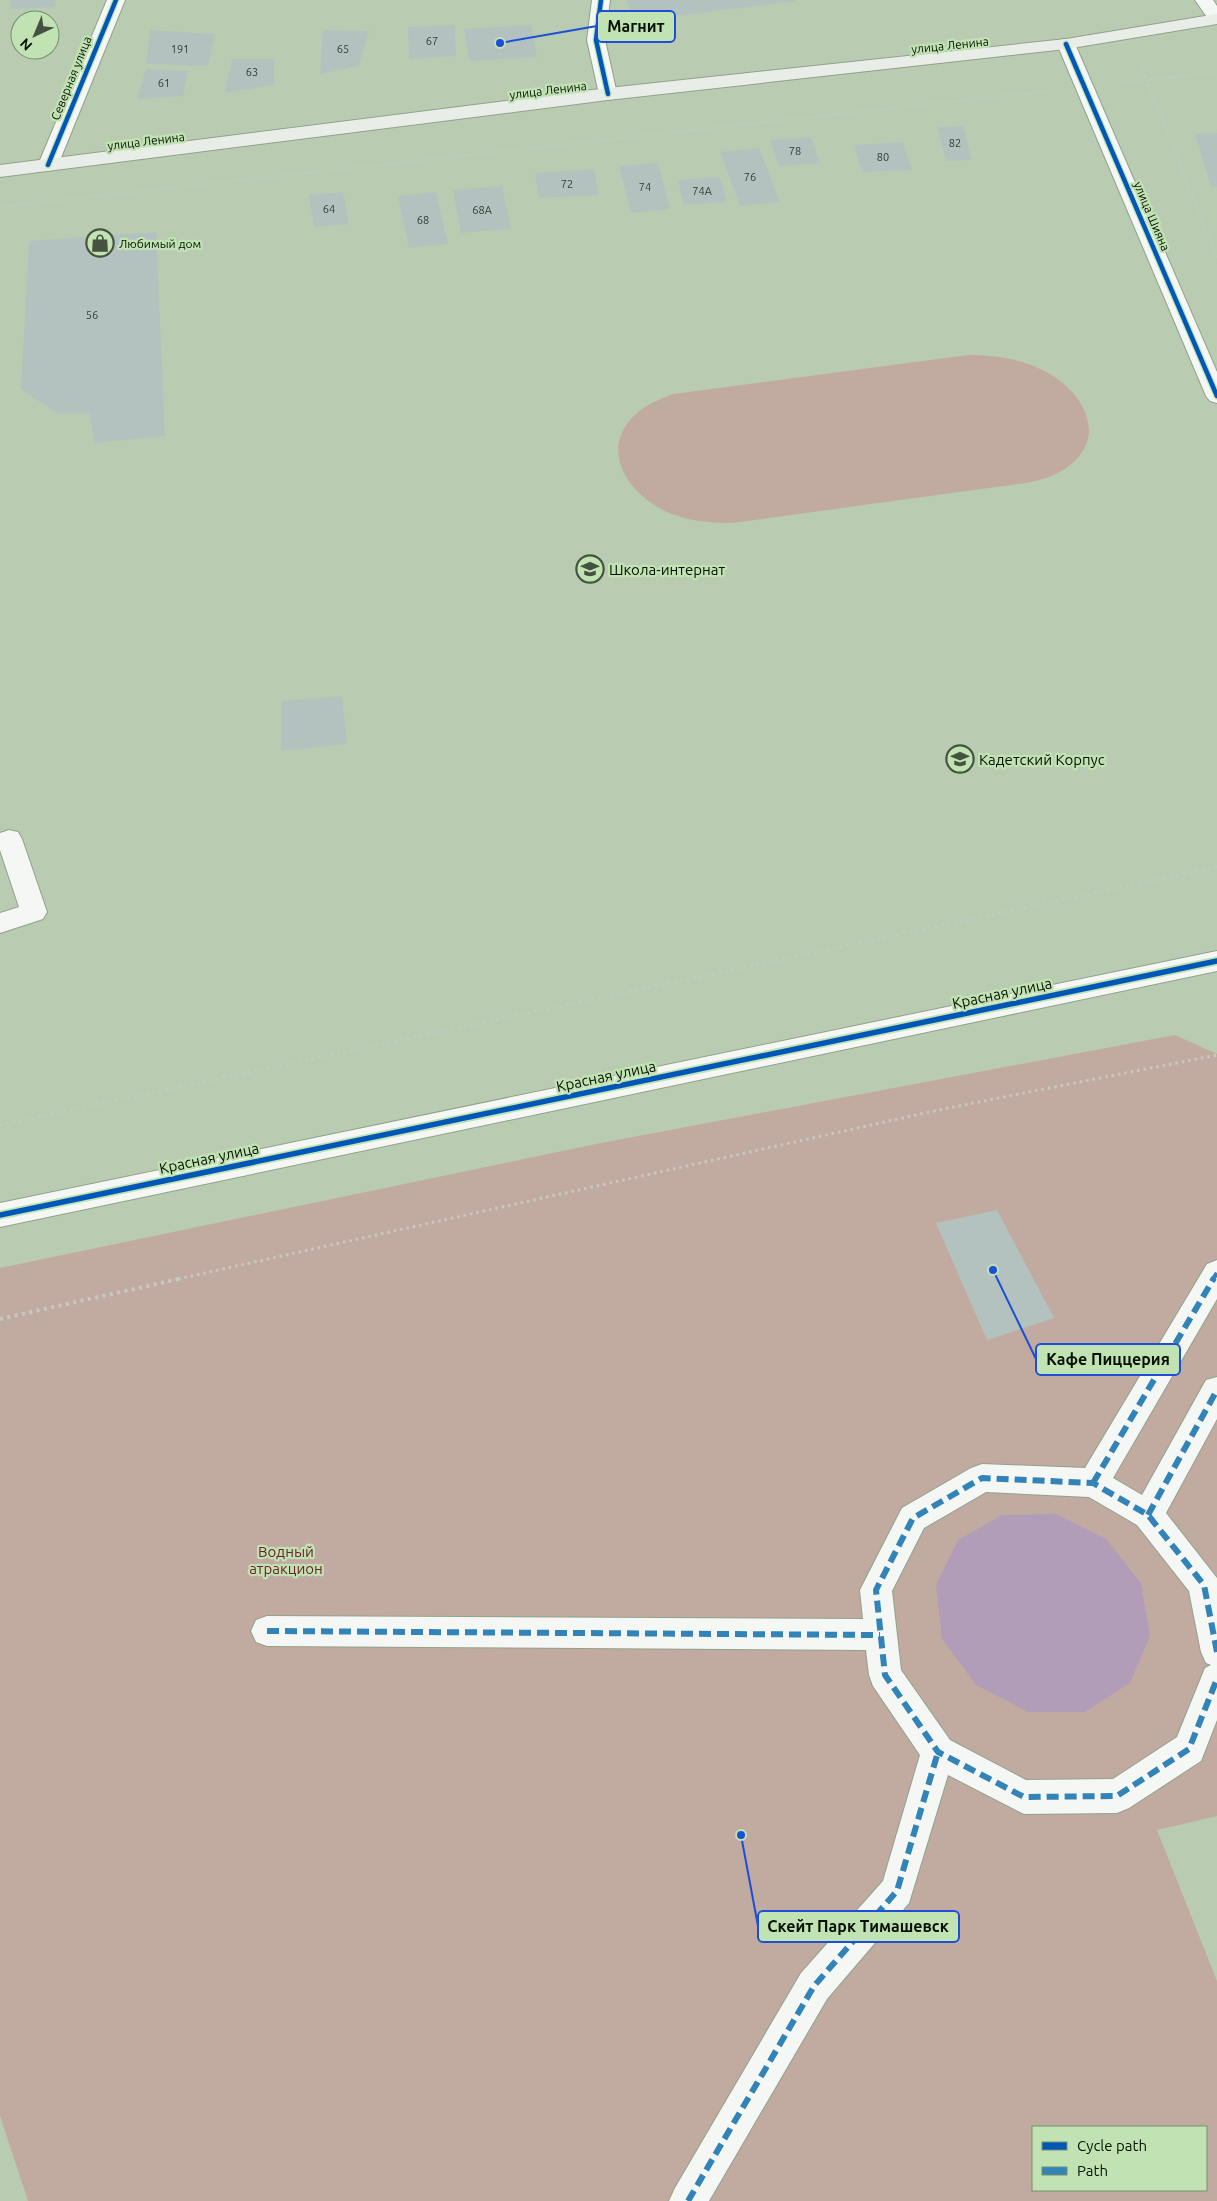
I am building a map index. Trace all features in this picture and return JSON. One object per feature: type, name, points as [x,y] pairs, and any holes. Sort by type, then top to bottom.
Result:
[{"type":"main road","name":"улица Ленина","points":[[0,171],[608,94],[1066,44],[1217,19]]},
{"type":"street","name":"Северная улица","points":[[48,165],[116,0]]},
{"type":"street","points":[[601,0],[596,40],[608,94]]},
{"type":"street","points":[[1204,0],[1217,19]]},
{"type":"street","name":"улица Шияна","points":[[1066,44],[1217,396]]},
{"type":"street","points":[[0,923],[34,912],[10,839]]},
{"type":"street","name":"Красная улица","points":[[0,1215],[1217,961]]},
{"type":"street","points":[[1093,1483],[1217,1273]]},
{"type":"street","points":[[1148,1514],[1217,1390]]},
{"type":"street","points":[[1217,1652],[1204,1585],[1148,1514],[1093,1483],[982,1478],[913,1518],[876,1590],[885,1676],[938,1752],[1024,1797],[1116,1796],[1189,1748],[1217,1679]]},
{"type":"street","points":[[267,1631],[880,1634]]},
{"type":"street","points":[[688,2201],[814,1986],[897,1891],[938,1752]]},
{"type":"path","points":[[1140,62],[1217,259]]},
{"type":"path","points":[[1118,83],[1217,72]]},
{"type":"path","points":[[0,206],[1049,90]]},
{"type":"path","points":[[0,1125],[1217,867]]},
{"type":"path","points":[[0,1319],[943,1109],[1217,1055]]},
{"type":"green space","points":[[968,355],[999,357],[1018,361],[1046,372],[1059,380],[1080,402],[1086,414],[1089,428],[1087,441],[1081,454],[1069,466],[1054,475],[1026,483],[732,523],[698,521],[681,517],[651,503],[629,481],[618,455],[619,441],[625,427],[636,414],[645,407],[673,394]]},
{"type":"green space","name":"Водный атракцион","points":[[1175,1035],[1217,1054],[1217,1816],[1157,1830],[1217,1981],[1217,2201],[28,2201],[0,2116],[0,1268],[596,1144]]},
{"type":"shaded area","points":[[1056,1514],[1106,1539],[1141,1583],[1150,1636],[1130,1683],[1085,1712],[1028,1712],[976,1685],[942,1639],[936,1585],[958,1540],[1002,1515]]},
{"type":"building","points":[[11,0],[56,0],[55,7],[9,9]]},
{"type":"building","points":[[626,0],[795,0],[796,1],[635,21]]},
{"type":"building","points":[[455,25],[456,56],[409,59],[408,27]]},
{"type":"building","points":[[531,25],[537,57],[469,61],[464,29]]},
{"type":"building","points":[[150,30],[215,34],[208,66],[146,64]]},
{"type":"building","points":[[323,30],[369,31],[359,66],[320,74]]},
{"type":"building","points":[[232,59],[274,59],[274,85],[225,93]]},
{"type":"building","points":[[146,69],[188,71],[183,96],[137,99]]},
{"type":"building","points":[[963,126],[972,160],[946,161],[937,127]]},
{"type":"building","points":[[1217,133],[1217,187],[1211,187],[1195,134]]},
{"type":"building","points":[[811,137],[820,163],[779,166],[770,140]]},
{"type":"building","points":[[903,142],[912,170],[862,172],[854,145]]},
{"type":"building","points":[[759,148],[780,202],[740,206],[720,152]]},
{"type":"building","points":[[658,163],[670,209],[631,213],[619,166]]},
{"type":"building","points":[[594,169],[599,195],[539,198],[535,173]]},
{"type":"building","points":[[720,177],[727,202],[684,205],[678,180]]},
{"type":"building","points":[[502,186],[511,229],[461,233],[453,190]]},
{"type":"building","points":[[343,192],[349,224],[314,227],[309,195]]},
{"type":"building","points":[[436,192],[448,244],[409,248],[398,196]]},
{"type":"building","points":[[156,232],[165,436],[95,443],[89,413],[58,414],[21,389],[29,241]]},
{"type":"building","points":[[342,696],[347,744],[281,751],[282,701]]},
{"type":"building","points":[[997,1210],[1054,1318],[987,1340],[936,1223]]},
{"type":"marked path","points":[[1093,1483],[1217,1273]]},
{"type":"marked path","points":[[1148,1515],[1217,1390]]},
{"type":"marked path","points":[[1217,1652],[1204,1585],[1148,1515],[1093,1483],[982,1478],[913,1518],[876,1590],[885,1675],[938,1752],[1024,1797],[1117,1796],[1189,1749],[1217,1679]]},
{"type":"marked path","points":[[267,1631],[880,1635]]},
{"type":"marked path","points":[[688,2201],[814,1986],[897,1891],[938,1752]]},
{"type":"cycle path","points":[[48,165],[116,0]]},
{"type":"cycle path","points":[[601,0],[596,40],[608,94]]},
{"type":"cycle path","points":[[1066,44],[1217,396]]},
{"type":"cycle path","points":[[0,1215],[1217,961]]},
{"type":"place","name":"Магнит","points":[[500,43]]},
{"type":"place","name":"Любимый дом","points":[[100,243]]},
{"type":"place","name":"Школа-интернат","points":[[590,569]]},
{"type":"place","name":"Кадетский Корпус","points":[[960,759]]},
{"type":"place","name":"Кафе Пиццерия","points":[[993,1270]]},
{"type":"place","name":"Скейт Парк Тимашевск","points":[[741,1835]]}]
